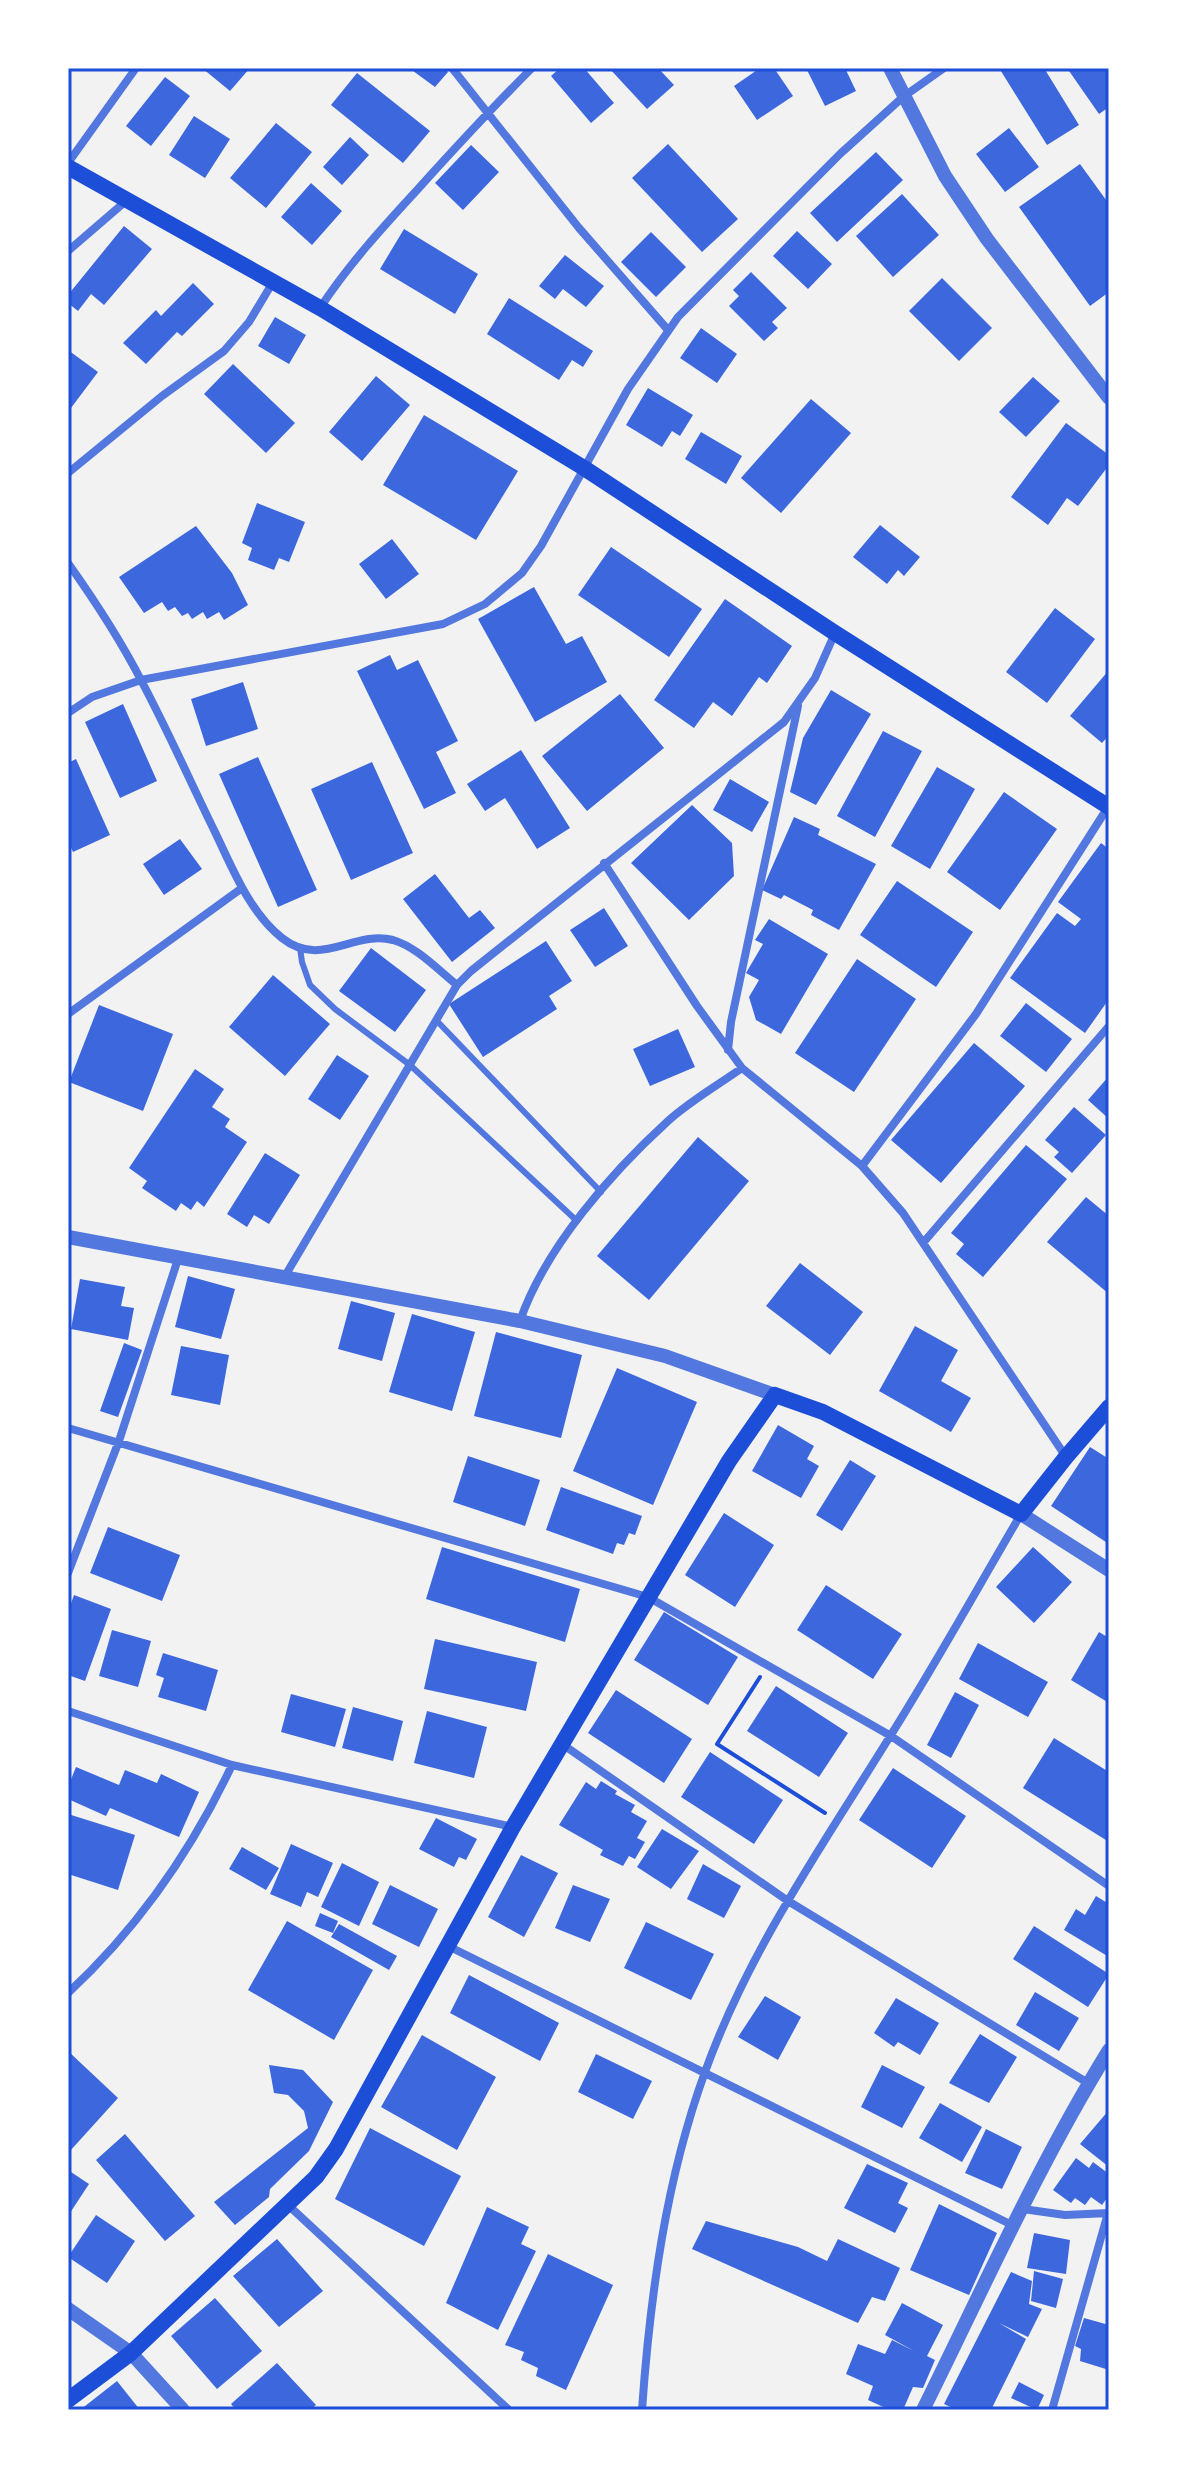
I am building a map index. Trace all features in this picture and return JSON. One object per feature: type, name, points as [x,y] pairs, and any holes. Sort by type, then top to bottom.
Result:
[{"type":"main road","points":[[68,165],[126,201],[320,308],[584,468],[835,633],[1109,806]]},
{"type":"main road","points":[[68,2400],[131,2353],[288,2205],[316,2177],[336,2149],[561,1743],[729,1461],[775,1395],[823,1412],[1021,1514],[1109,1407]]},
{"type":"street","points":[[68,165],[136,68]]},
{"type":"street","points":[[452,68],[579,228],[668,330]]},
{"type":"street","points":[[320,308],[362,251],[532,68]]},
{"type":"street","points":[[890,68],[945,176],[987,239],[1109,398]]},
{"type":"street","points":[[68,713],[92,697],[141,680],[428,627],[466,615],[505,589],[522,573],[541,546],[628,389],[668,330],[840,154],[903,97],[944,68]]},
{"type":"street","points":[[68,251],[126,201]]},
{"type":"street","points":[[68,473],[162,396],[224,351],[249,322],[273,281]]},
{"type":"street","points":[[68,563],[94,600],[141,680],[242,888],[270,928],[300,948],[314,951],[380,938],[394,940],[409,947],[457,985]]},
{"type":"street","points":[[285,1276],[457,985],[604,863],[771,733],[798,705],[815,678],[835,633]]},
{"type":"street","points":[[728,1050],[731,1022],[798,705]]},
{"type":"street","points":[[862,1166],[976,1014],[1109,806]]},
{"type":"street","points":[[604,863],[742,1068],[862,1166],[903,1213],[1066,1457]]},
{"type":"street","points":[[68,1014],[242,888]]},
{"type":"street","points":[[923,1243],[1109,1026]]},
{"type":"street","points":[[520,1321],[529,1293],[577,1221],[622,1166],[670,1119],[742,1068]]},
{"type":"street","points":[[68,1237],[520,1321],[665,1356],[775,1395]]},
{"type":"street","points":[[68,1573],[119,1441],[178,1259]]},
{"type":"street","points":[[68,1428],[648,1597],[891,1736],[1109,1886]]},
{"type":"street","points":[[642,2410],[650,2318],[666,2216],[704,2074],[752,1966],[788,1901],[891,1736],[1021,1514],[1109,1570]]},
{"type":"street","points":[[68,1711],[232,1765],[513,1827]]},
{"type":"street","points":[[561,1743],[788,1901],[1088,2083]]},
{"type":"street","points":[[68,1993],[101,1962],[152,1903],[195,1839],[232,1765]]},
{"type":"street","points":[[448,1946],[1014,2226]]},
{"type":"street","points":[[923,2410],[1014,2226],[1088,2083],[1109,2050]]},
{"type":"street","points":[[288,2205],[509,2410]]},
{"type":"street","points":[[1023,2209],[1065,2215],[1108,2213],[1052,2410]]},
{"type":"street","points":[[68,2309],[131,2353],[183,2410]]},
{"type":"lane","points":[[300,948],[310,985],[335,1009],[410,1065],[577,1221]]},
{"type":"lane","points":[[437,1021],[601,1192]]},
{"type":"path","points":[[768,1664],[717,1744],[837,1821]]},
{"type":"building","points":[[202,68],[250,68],[230,91]]},
{"type":"building","points":[[409,68],[444,68],[448,72],[435,87]]},
{"type":"building","points":[[560,68],[584,68],[614,103],[591,123],[551,76]]},
{"type":"building","points":[[609,68],[658,68],[674,85],[647,109]]},
{"type":"building","points":[[760,68],[774,68],[793,96],[757,120],[734,86]]},
{"type":"building","points":[[806,68],[845,68],[856,91],[825,106]]},
{"type":"building","points":[[999,68],[1044,68],[1079,125],[1047,145]]},
{"type":"building","points":[[1067,68],[1109,68],[1109,107],[1099,114]]},
{"type":"building","points":[[357,73],[430,131],[403,163],[331,105]]},
{"type":"building","points":[[165,77],[190,96],[151,146],[126,126]]},
{"type":"building","points":[[194,116],[230,139],[205,178],[169,155]]},
{"type":"building","points":[[276,123],[312,152],[266,208],[230,178]]},
{"type":"building","points":[[1009,128],[1039,167],[1005,192],[976,154]]},
{"type":"building","points":[[350,137],[369,155],[342,185],[323,167]]},
{"type":"building","points":[[668,144],[738,219],[702,252],[632,178]]},
{"type":"building","points":[[471,145],[499,172],[463,210],[435,183]]},
{"type":"building","points":[[876,152],[903,180],[837,242],[810,213]]},
{"type":"building","points":[[1080,164],[1109,204],[1109,292],[1090,306],[1019,207]]},
{"type":"building","points":[[311,183],[342,211],[312,245],[281,217]]},
{"type":"building","points":[[902,194],[939,235],[893,277],[856,236]]},
{"type":"building","points":[[124,226],[152,249],[104,305],[91,294],[78,311],[68,303],[68,295]]},
{"type":"building","points":[[404,229],[478,274],[455,314],[380,269]]},
{"type":"building","points":[[797,231],[832,264],[808,289],[773,256]]},
{"type":"building","points":[[651,232],[686,267],[656,297],[621,262]]},
{"type":"building","points":[[565,255],[604,286],[586,307],[563,289],[555,299],[539,286]]},
{"type":"building","points":[[751,272],[787,308],[772,322],[778,328],[764,341],[729,306],[739,296],[733,290]]},
{"type":"building","points":[[942,278],[992,328],[959,361],[909,311]]},
{"type":"building","points":[[193,283],[214,304],[182,336],[177,332],[146,364],[123,343],[156,310],[161,316]]},
{"type":"building","points":[[509,298],[593,351],[583,367],[572,360],[559,380],[487,334]]},
{"type":"building","points":[[275,317],[306,335],[289,364],[258,346]]},
{"type":"building","points":[[701,328],[737,354],[717,383],[680,358]]},
{"type":"building","points":[[68,350],[98,372],[68,412]]},
{"type":"building","points":[[233,364],[295,423],[266,453],[204,394]]},
{"type":"building","points":[[376,376],[410,405],[362,461],[329,432]]},
{"type":"building","points":[[1033,377],[1060,401],[1026,437],[999,412]]},
{"type":"building","points":[[648,388],[693,415],[680,436],[672,431],[662,447],[626,425]]},
{"type":"building","points":[[811,399],[851,433],[781,513],[741,478]]},
{"type":"building","points":[[424,415],[518,471],[476,540],[383,485]]},
{"type":"building","points":[[1066,423],[1109,455],[1109,465],[1078,506],[1067,498],[1048,525],[1011,497]]},
{"type":"building","points":[[701,432],[742,456],[726,484],[685,459]]},
{"type":"building","points":[[257,503],[305,522],[289,562],[279,558],[274,570],[248,560],[252,548],[242,543]]},
{"type":"building","points":[[880,525],[920,557],[904,576],[898,570],[887,584],[853,557]]},
{"type":"building","points":[[196,526],[232,573],[248,605],[224,620],[219,612],[207,619],[203,612],[192,619],[188,613],[182,616],[175,607],[168,611],[162,602],[144,613],[119,577]]},
{"type":"building","points":[[392,539],[419,574],[386,599],[359,564]]},
{"type":"building","points":[[611,547],[702,609],[669,657],[578,595]]},
{"type":"building","points":[[534,587],[566,644],[582,636],[607,682],[535,722],[478,619]]},
{"type":"building","points":[[725,599],[792,646],[767,683],[759,677],[732,716],[713,702],[694,728],[654,700]]},
{"type":"building","points":[[1055,608],[1095,639],[1047,703],[1006,672]]},
{"type":"building","points":[[390,655],[397,670],[418,660],[458,741],[436,752],[456,793],[424,809],[357,671]]},
{"type":"building","points":[[1109,670],[1109,735],[1102,743],[1070,716]]},
{"type":"building","points":[[243,682],[258,729],[206,746],[191,699]]},
{"type":"building","points":[[831,690],[871,714],[816,805],[790,792],[803,738]]},
{"type":"building","points":[[620,694],[664,748],[587,811],[542,756]]},
{"type":"building","points":[[123,704],[157,781],[120,798],[85,722]]},
{"type":"building","points":[[883,731],[922,751],[875,837],[837,816]]},
{"type":"building","points":[[521,750],[570,828],[537,849],[505,798],[485,811],[467,784]]},
{"type":"building","points":[[258,757],[317,890],[278,907],[219,774]]},
{"type":"building","points":[[76,759],[110,835],[73,852],[68,841],[68,763]]},
{"type":"building","points":[[372,762],[413,853],[351,880],[311,789]]},
{"type":"building","points":[[937,767],[975,789],[930,869],[891,846]]},
{"type":"building","points":[[730,779],[769,802],[752,832],[713,810]]},
{"type":"building","points":[[1004,792],[1057,829],[1000,910],[947,872]]},
{"type":"building","points":[[692,805],[732,843],[734,876],[689,920],[631,863]]},
{"type":"building","points":[[794,817],[820,829],[818,835],[876,864],[839,930],[811,915],[813,910],[784,895],[781,899],[762,890]]},
{"type":"building","points":[[180,839],[202,869],[164,895],[143,864]]},
{"type":"building","points":[[1101,843],[1109,849],[1109,999],[1085,1033],[1010,978],[1057,913],[1075,926],[1081,919],[1058,902]]},
{"type":"building","points":[[435,874],[469,918],[480,910],[495,928],[452,962],[403,899]]},
{"type":"building","points":[[897,881],[973,932],[936,987],[860,935]]},
{"type":"building","points":[[604,908],[628,946],[595,967],[570,930]]},
{"type":"building","points":[[769,919],[828,954],[781,1034],[756,1020],[749,997],[759,980],[746,973],[763,944],[755,940]]},
{"type":"building","points":[[546,941],[572,981],[549,996],[557,1009],[483,1057],[449,1004]]},
{"type":"building","points":[[371,948],[426,990],[395,1032],[339,991]]},
{"type":"building","points":[[857,959],[916,999],[854,1092],[795,1053]]},
{"type":"building","points":[[273,975],[330,1024],[285,1076],[229,1027]]},
{"type":"building","points":[[1026,1003],[1072,1039],[1046,1072],[1000,1036]]},
{"type":"building","points":[[99,1005],[173,1034],[143,1111],[69,1082]]},
{"type":"building","points":[[678,1029],[695,1067],[650,1086],[633,1049]]},
{"type":"building","points":[[974,1043],[1025,1086],[941,1183],[891,1140]]},
{"type":"building","points":[[337,1055],[369,1076],[340,1120],[308,1099]]},
{"type":"building","points":[[195,1069],[224,1089],[212,1107],[230,1119],[225,1127],[247,1142],[204,1207],[197,1201],[191,1210],[181,1203],[176,1211],[142,1188],[147,1181],[129,1168]]},
{"type":"building","points":[[1109,1076],[1109,1119],[1088,1100]]},
{"type":"building","points":[[1074,1107],[1106,1135],[1072,1173],[1054,1157],[1059,1152],[1045,1140]]},
{"type":"building","points":[[698,1137],[749,1181],[649,1300],[597,1256]]},
{"type":"building","points":[[1026,1145],[1067,1179],[983,1277],[956,1254],[964,1244],[951,1233]]},
{"type":"building","points":[[265,1153],[300,1175],[269,1224],[254,1215],[247,1227],[227,1214]]},
{"type":"building","points":[[1086,1197],[1109,1216],[1109,1294],[1047,1242]]},
{"type":"building","points":[[800,1263],[863,1312],[830,1355],[766,1306]]},
{"type":"building","points":[[188,1276],[235,1289],[221,1339],[175,1327]]},
{"type":"building","points":[[80,1279],[125,1287],[121,1306],[134,1308],[128,1340],[71,1329]]},
{"type":"building","points":[[351,1301],[395,1313],[382,1361],[338,1349]]},
{"type":"building","points":[[412,1314],[475,1332],[452,1411],[389,1392]]},
{"type":"building","points":[[915,1326],[958,1350],[941,1381],[971,1398],[951,1432],[879,1391]]},
{"type":"building","points":[[496,1332],[582,1355],[561,1438],[474,1416]]},
{"type":"building","points":[[124,1343],[142,1350],[118,1417],[100,1411]]},
{"type":"building","points":[[181,1346],[229,1355],[220,1405],[171,1395]]},
{"type":"building","points":[[617,1368],[697,1402],[653,1505],[573,1471]]},
{"type":"building","points":[[778,1425],[814,1446],[807,1459],[819,1466],[801,1498],[752,1471]]},
{"type":"building","points":[[1090,1447],[1109,1459],[1109,1544],[1051,1506]]},
{"type":"building","points":[[468,1456],[540,1480],[525,1526],[453,1502]]},
{"type":"building","points":[[850,1460],[876,1476],[842,1531],[816,1515]]},
{"type":"building","points":[[561,1487],[642,1516],[635,1535],[629,1533],[624,1545],[617,1543],[613,1554],[546,1530]]},
{"type":"building","points":[[724,1513],[774,1545],[735,1607],[685,1575]]},
{"type":"building","points":[[108,1527],[180,1555],[162,1601],[90,1573]]},
{"type":"building","points":[[442,1547],[580,1589],[565,1642],[426,1599]]},
{"type":"building","points":[[1033,1547],[1072,1582],[1034,1623],[996,1587]]},
{"type":"building","points":[[826,1585],[902,1634],[873,1679],[797,1630]]},
{"type":"building","points":[[74,1595],[111,1609],[85,1681],[68,1675],[68,1612]]},
{"type":"building","points":[[664,1612],[738,1657],[708,1705],[634,1660]]},
{"type":"building","points":[[112,1630],[151,1641],[138,1687],[99,1676]]},
{"type":"building","points":[[1099,1632],[1109,1638],[1109,1703],[1071,1680]]},
{"type":"building","points":[[435,1639],[537,1662],[526,1711],[424,1689]]},
{"type":"building","points":[[978,1643],[1048,1682],[1028,1717],[959,1679]]},
{"type":"building","points":[[163,1653],[218,1670],[206,1711],[158,1697],[164,1678],[156,1675]]},
{"type":"building","points":[[776,1686],[848,1733],[819,1777],[747,1731]]},
{"type":"building","points":[[616,1690],[692,1739],[664,1783],[588,1733]]},
{"type":"building","points":[[955,1692],[979,1705],[951,1758],[927,1745]]},
{"type":"building","points":[[291,1694],[346,1709],[335,1747],[281,1732]]},
{"type":"building","points":[[353,1707],[403,1721],[393,1761],[342,1748]]},
{"type":"building","points":[[427,1711],[487,1727],[474,1778],[414,1763]]},
{"type":"building","points":[[1054,1738],[1109,1772],[1109,1842],[1023,1788]]},
{"type":"building","points":[[710,1752],[783,1800],[754,1844],[681,1797]]},
{"type":"building","points":[[76,1767],[119,1785],[125,1770],[157,1783],[161,1774],[199,1792],[179,1837],[110,1808],[106,1816],[68,1799],[68,1787]]},
{"type":"building","points":[[893,1768],[966,1816],[932,1868],[859,1820]]},
{"type":"building","points":[[601,1781],[617,1791],[615,1794],[635,1805],[631,1812],[647,1821],[637,1838],[645,1842],[635,1859],[629,1856],[623,1866],[600,1855],[603,1850],[559,1825],[586,1782],[596,1789]]},
{"type":"building","points":[[68,1814],[135,1835],[118,1890],[68,1874]]},
{"type":"building","points":[[436,1818],[477,1839],[466,1860],[459,1857],[454,1867],[419,1849]]},
{"type":"building","points":[[662,1829],[699,1851],[671,1889],[637,1867]]},
{"type":"building","points":[[291,1844],[333,1863],[318,1897],[307,1892],[301,1907],[270,1894]]},
{"type":"building","points":[[242,1847],[279,1868],[266,1890],[229,1869]]},
{"type":"building","points":[[521,1855],[558,1873],[524,1937],[488,1917]]},
{"type":"building","points":[[342,1863],[379,1882],[359,1926],[321,1907]]},
{"type":"building","points":[[703,1864],[741,1886],[724,1918],[687,1899]]},
{"type":"building","points":[[390,1885],[438,1909],[419,1947],[372,1924]]},
{"type":"building","points":[[573,1885],[610,1899],[590,1942],[555,1928]]},
{"type":"building","points":[[1096,1896],[1109,1904],[1109,1957],[1064,1930],[1076,1909],[1085,1915]]},
{"type":"building","points":[[320,1913],[338,1921],[333,1933],[315,1926]]},
{"type":"building","points":[[287,1921],[373,1970],[334,2040],[248,1990]]},
{"type":"building","points":[[646,1922],[714,1954],[691,2000],[624,1968]]},
{"type":"building","points":[[339,1924],[397,1956],[389,1970],[331,1937]]},
{"type":"building","points":[[1034,1926],[1109,1974],[1088,2007],[1013,1959]]},
{"type":"building","points":[[469,1975],[559,2023],[540,2061],[450,2013]]},
{"type":"building","points":[[1035,1992],[1079,2018],[1059,2051],[1016,2025]]},
{"type":"building","points":[[765,1996],[801,2017],[778,2060],[738,2037]]},
{"type":"building","points":[[896,1998],[939,2023],[920,2055],[898,2042],[894,2047],[874,2033]]},
{"type":"building","points":[[980,2034],[1017,2057],[989,2103],[949,2083]]},
{"type":"building","points":[[422,2035],[496,2077],[457,2150],[381,2107]]},
{"type":"building","points":[[68,2051],[118,2098],[70,2151],[68,2149]]},
{"type":"building","points":[[596,2054],[652,2081],[633,2119],[578,2092]]},
{"type":"building","points":[[269,2065],[303,2070],[333,2102],[309,2151],[270,2189],[269,2197],[235,2225],[214,2202],[308,2128],[304,2111],[288,2095],[274,2093]]},
{"type":"building","points":[[882,2065],[925,2087],[902,2128],[861,2107]]},
{"type":"building","points":[[940,2103],[982,2127],[962,2162],[919,2138]]},
{"type":"building","points":[[1109,2110],[1109,2167],[1080,2144]]},
{"type":"building","points":[[370,2128],[461,2176],[424,2246],[335,2199]]},
{"type":"building","points":[[986,2129],[1022,2147],[1002,2189],[965,2173]]},
{"type":"building","points":[[125,2134],[195,2216],[165,2241],[96,2160]]},
{"type":"building","points":[[1076,2158],[1089,2168],[1093,2162],[1109,2174],[1109,2195],[1102,2205],[1091,2197],[1085,2205],[1075,2198],[1071,2203],[1053,2190]]},
{"type":"building","points":[[867,2164],[908,2183],[898,2203],[908,2208],[895,2233],[844,2208]]},
{"type":"building","points":[[68,2170],[89,2184],[68,2216]]},
{"type":"building","points":[[939,2204],[997,2233],[969,2295],[910,2270]]},
{"type":"building","points":[[487,2207],[529,2227],[521,2244],[536,2251],[498,2330],[446,2303]]},
{"type":"building","points":[[96,2215],[135,2241],[107,2283],[68,2257]]},
{"type":"building","points":[[706,2221],[798,2247],[827,2261],[838,2239],[900,2268],[885,2301],[872,2297],[858,2323],[692,2249]]},
{"type":"building","points":[[1034,2233],[1070,2240],[1066,2274],[1027,2268]]},
{"type":"building","points":[[277,2239],[323,2291],[279,2327],[233,2276]]},
{"type":"building","points":[[548,2254],[613,2285],[566,2390],[536,2376],[538,2368],[521,2360],[524,2352],[505,2345]]},
{"type":"building","points":[[1034,2271],[1063,2279],[1056,2308],[1031,2301]]},
{"type":"building","points":[[1011,2272],[1032,2281],[1029,2304],[1042,2309],[1028,2337],[999,2323],[1026,2339],[991,2410],[957,2410],[944,2404]]},
{"type":"building","points":[[215,2298],[262,2351],[217,2389],[171,2336]]},
{"type":"building","points":[[902,2303],[943,2325],[927,2356],[935,2360],[923,2388],[913,2387],[903,2410],[890,2410],[868,2400],[873,2386],[846,2374],[858,2344],[885,2354],[892,2340],[914,2351],[885,2335]]},
{"type":"building","points":[[1084,2318],[1109,2325],[1109,2370],[1080,2361],[1081,2349],[1075,2346]]},
{"type":"building","points":[[277,2363],[316,2405],[310,2410],[236,2410],[231,2404]]},
{"type":"building","points":[[117,2381],[140,2410],[80,2410]]},
{"type":"building","points":[[1019,2382],[1044,2395],[1037,2410],[1011,2398]]}]
